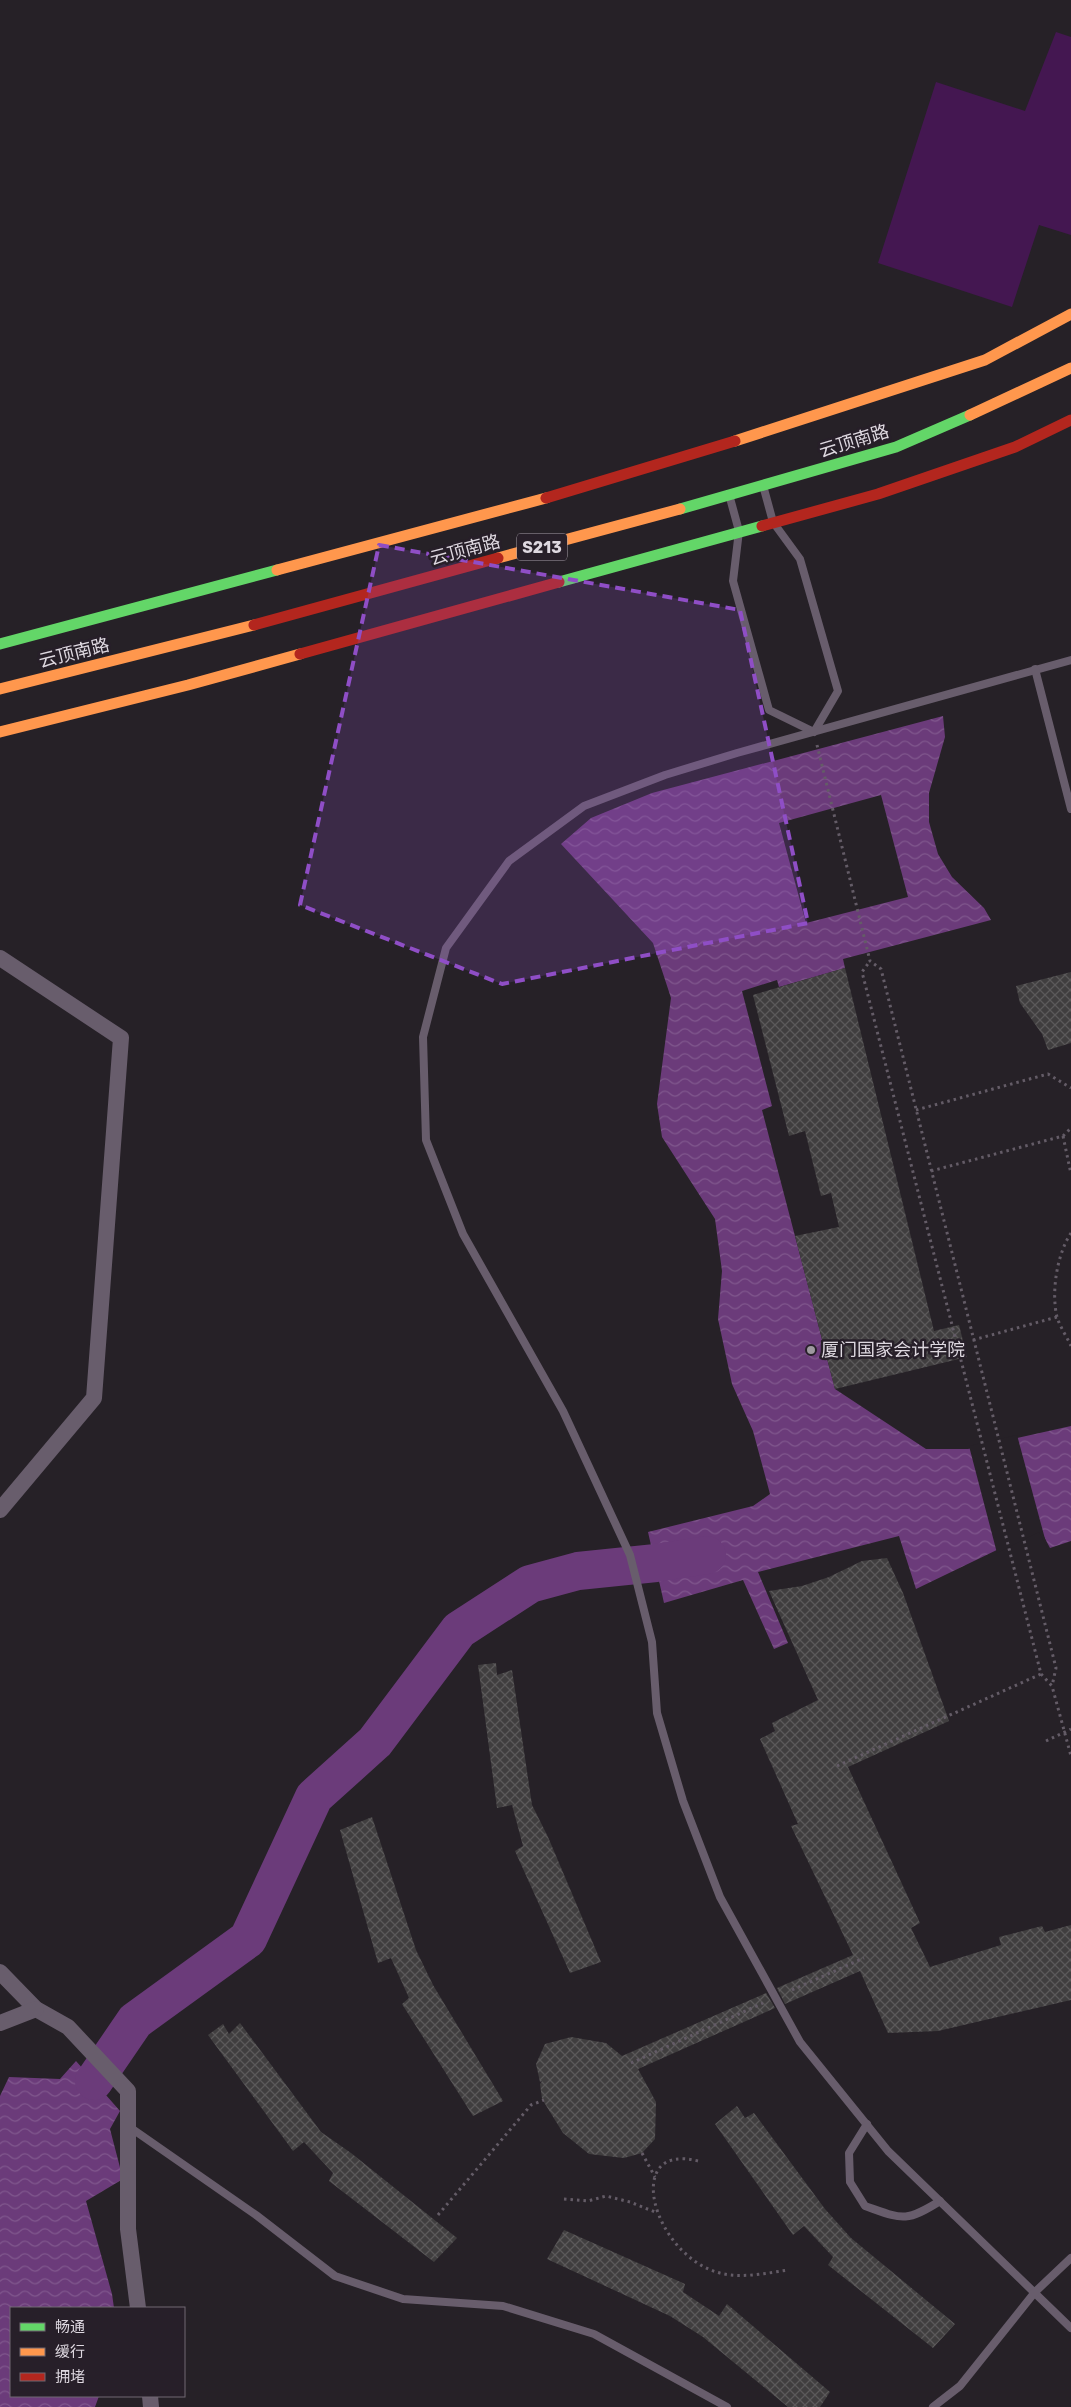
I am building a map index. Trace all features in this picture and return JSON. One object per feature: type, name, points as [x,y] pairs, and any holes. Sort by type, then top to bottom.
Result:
[{"type":"main road","points":[[0,644],[566,493],[733,442],[985,360],[1071,314]]},
{"type":"main road","name":"云顶南路","points":[[0,689],[179,650],[729,496],[896,447],[987,408],[1071,368]]},
{"type":"main road","name":"S213","points":[[0,732],[188,685],[906,485],[1015,447],[1071,420]]},
{"type":"main road","points":[[184,670],[188,685]]},
{"type":"street","points":[[0,958],[121,1038],[94,1398],[0,1510]]},
{"type":"street","points":[[0,1972],[36,2009],[68,2027],[128,2091],[128,2229],[138,2307]]},
{"type":"street","points":[[0,2023],[36,2009]]},
{"type":"lane","points":[[763,486],[773,522],[800,559],[838,691],[814,732]]},
{"type":"lane","points":[[729,496],[740,531],[733,581],[769,710],[814,732]]},
{"type":"lane","points":[[1071,660],[665,775],[584,806],[509,861],[446,948],[423,1037],[426,1140],[463,1234],[563,1411],[630,1555],[652,1642],[657,1713],[683,1801],[720,1897],[800,2042],[888,2151],[1071,2328]]},
{"type":"lane","points":[[1035,669],[1071,808]]},
{"type":"lane","points":[[867,2124],[849,2153],[850,2182],[864,2206],[900,2218],[921,2213],[940,2201]]},
{"type":"lane","points":[[128,2126],[256,2215],[335,2276],[403,2299],[503,2306],[594,2334],[727,2407]]},
{"type":"lane","points":[[933,2407],[960,2386],[1035,2292],[1071,2258]]},
{"type":"path","points":[[814,732],[870,961],[881,969],[1027,1560],[1056,1668],[1052,1686],[1071,1756]]},
{"type":"path","points":[[870,961],[862,972],[1041,1674],[1052,1686]]},
{"type":"path","points":[[916,1110],[1048,1074],[1071,1088]]},
{"type":"path","points":[[931,1171],[1063,1136],[1071,1128]]},
{"type":"path","points":[[1063,1136],[1071,1174]]},
{"type":"path","points":[[1071,1233],[1063,1245],[1057,1268],[1057,1317],[1071,1346]]},
{"type":"path","points":[[973,1340],[1057,1317]]},
{"type":"path","points":[[838,1766],[1041,1674]]},
{"type":"path","points":[[1046,1741],[1071,1729]]},
{"type":"path","points":[[792,1990],[864,1958]]},
{"type":"path","points":[[631,2063],[766,2002]]},
{"type":"path","points":[[438,2215],[531,2105],[544,2100]]},
{"type":"path","points":[[642,2153],[655,2177],[656,2212],[667,2235],[694,2263],[724,2274],[758,2274],[788,2270]]},
{"type":"path","points":[[655,2177],[661,2167],[670,2160],[683,2157],[698,2161]]},
{"type":"path","points":[[564,2199],[588,2201],[606,2196],[630,2202],[656,2212]]},
{"type":"highlighted area","points":[[379,545],[740,610],[808,923],[502,984],[300,905]]},
{"type":"shaded area","points":[[1056,32],[1071,37],[1071,235],[1039,225],[1012,307],[878,263],[936,82],[1025,111]]},
{"type":"water","points":[[943,716],[945,737],[929,793],[929,822],[938,854],[952,877],[984,908],[991,920],[843,959],[845,968],[779,987],[777,980],[742,991],[772,1106],[762,1110],[835,1389],[926,1449],[968,1449],[1071,1426],[1071,1541],[1050,1548],[1040,1529],[916,1589],[899,1536],[758,1572],[788,1643],[774,1649],[743,1580],[664,1603],[648,1532],[753,1506],[770,1494],[753,1431],[732,1384],[718,1319],[722,1271],[715,1219],[662,1137],[657,1104],[671,998],[653,943],[561,844],[591,818],[652,793]],"holes":[[[881,795],[908,897],[806,923],[779,823]]]},
{"type":"water","points":[[76,2061],[120,2111],[110,2129],[123,2179],[86,2201],[112,2294],[114,2307],[10,2307],[10,2397],[99,2397],[95,2407],[0,2407],[0,2096],[9,2077],[60,2079]]},
{"type":"pier","points":[[1017,1435],[1048,1550],[1039,1532],[997,1553],[969,1446]]},
{"type":"building","points":[[845,968],[934,1331],[959,1325],[967,1357],[835,1389],[795,1236],[839,1227],[831,1193],[821,1196],[805,1131],[789,1136],[753,995]]},
{"type":"building","points":[[1071,972],[1071,1043],[1048,1050],[1042,1034],[1020,1003],[1016,986]]},
{"type":"building","points":[[887,1558],[903,1593],[949,1721],[848,1767],[920,1923],[911,1928],[930,1967],[1001,1945],[999,1937],[1042,1926],[1045,1932],[1071,1925],[1071,2000],[938,2031],[888,2033],[860,1971],[785,2004],[777,1988],[853,1955],[791,1826],[798,1824],[760,1739],[775,1731],[772,1723],[818,1700],[769,1591],[802,1586],[829,1577],[862,1561]]},
{"type":"building","points":[[496,1663],[497,1675],[512,1670],[532,1805],[548,1837],[601,1962],[570,1973],[515,1851],[523,1846],[512,1805],[497,1808],[478,1665]]},
{"type":"building","points":[[372,1817],[416,1950],[433,1985],[503,2101],[473,2116],[402,2004],[409,1998],[391,1958],[378,1963],[340,1830]]},
{"type":"building","points":[[766,1993],[775,2008],[638,2069],[656,2102],[655,2139],[642,2153],[624,2158],[589,2154],[563,2133],[542,2099],[540,2084],[542,2081],[540,2082],[536,2064],[545,2044],[571,2037],[606,2043],[622,2056]]},
{"type":"building","points":[[240,2023],[321,2132],[351,2153],[457,2238],[434,2262],[329,2181],[333,2173],[304,2142],[293,2151],[208,2035],[223,2024],[229,2034]]},
{"type":"building","points":[[737,2106],[745,2118],[754,2113],[825,2209],[851,2238],[955,2324],[933,2348],[828,2265],[833,2257],[804,2226],[793,2235],[715,2124]]},
{"type":"building","points":[[564,2230],[685,2284],[683,2292],[719,2316],[727,2304],[830,2392],[820,2407],[788,2407],[703,2337],[670,2316],[547,2259]]},
{"type":"waterway","points":[[94,2081],[135,2021],[248,1939],[314,1797],[375,1742],[459,1630],[530,1584],[578,1571],[656,1563],[707,1555]]},
{"type":"traffic: fast","points":[[680,509],[896,447],[970,415]]},
{"type":"traffic: fast","points":[[559,582],[762,526]]},
{"type":"traffic: fast","points":[[0,644],[277,570]]},
{"type":"traffic: slow","points":[[735,441],[985,360],[1071,314]]},
{"type":"traffic: slow","points":[[970,415],[1071,368]]},
{"type":"traffic: slow","points":[[277,570],[546,498]]},
{"type":"traffic: slow","points":[[498,558],[680,509]]},
{"type":"traffic: slow","points":[[0,689],[254,625]]},
{"type":"traffic: slow","points":[[0,732],[188,685],[300,654]]},
{"type":"traffic: jam","points":[[762,526],[878,494],[1015,447],[1071,420]]},
{"type":"traffic: jam","points":[[546,498],[735,441]]},
{"type":"traffic: jam","points":[[254,625],[498,558]]},
{"type":"traffic: jam","points":[[300,654],[559,582]]},
{"type":"place","name":"厦门国家会计学院","points":[[811,1350]]}]
